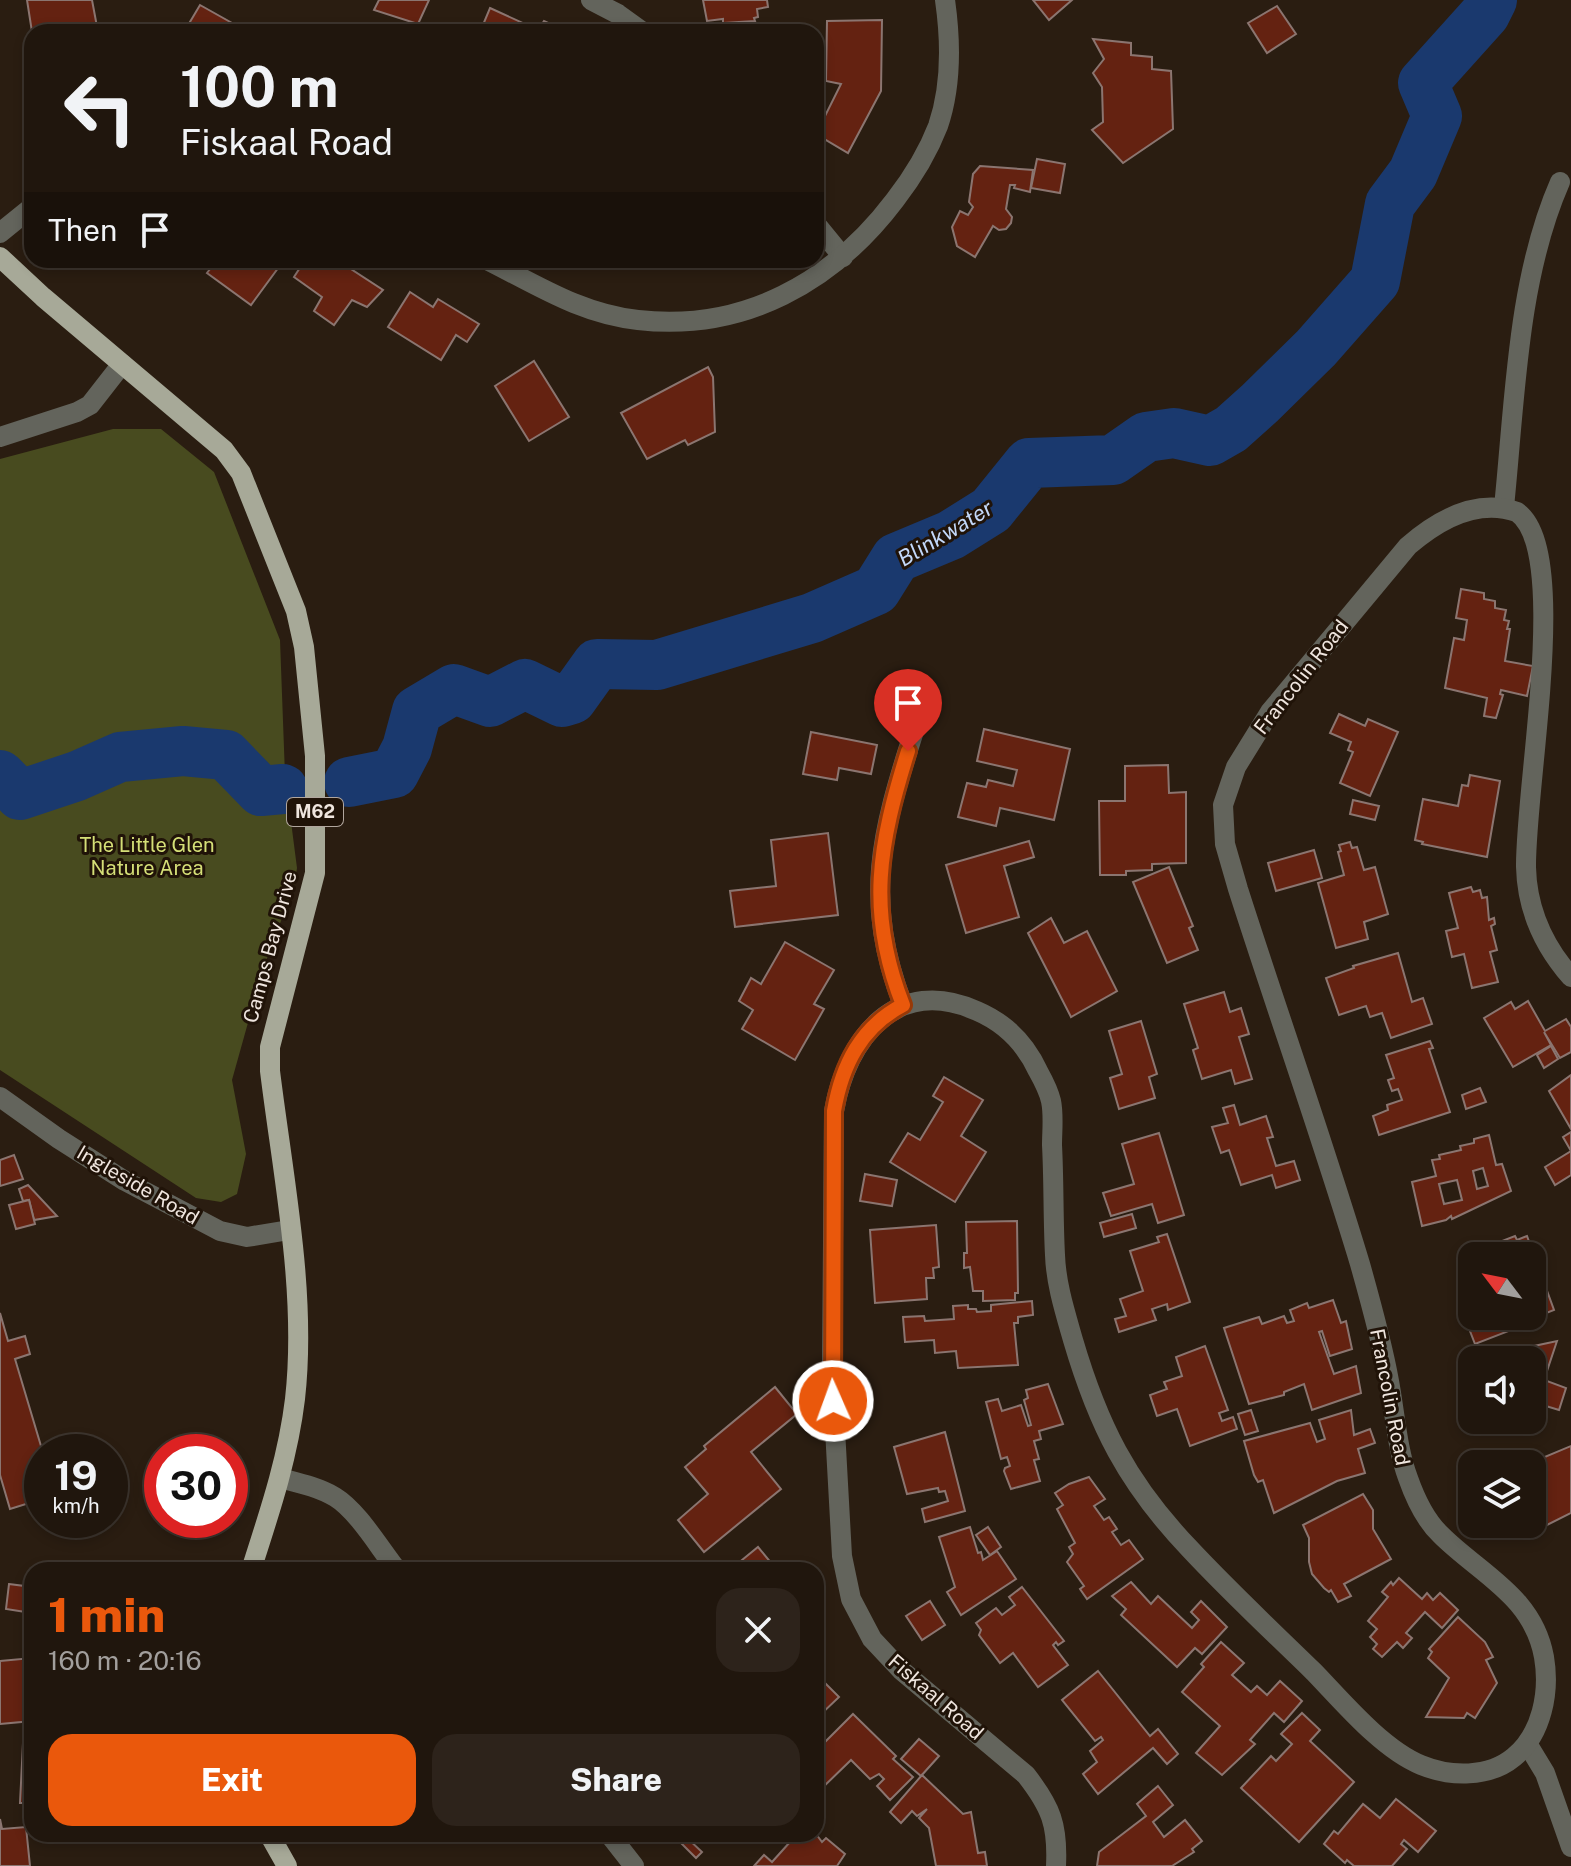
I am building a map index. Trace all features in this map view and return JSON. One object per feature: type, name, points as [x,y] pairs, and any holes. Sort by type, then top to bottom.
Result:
[{"type":"main road","name":"Camps Bay Drive","points":[[0,257],[224,450],[241,473],[285,579],[304,647],[315,756],[315,873],[270,1047],[270,1071],[295,1283],[295,1400],[280,1478],[254,1562]]},
{"type":"main road","points":[[274,1842],[287,1866]]},
{"type":"street","points":[[591,0],[632,24]]},
{"type":"street","points":[[501,268],[543,291],[586,309],[640,320],[682,321],[722,316],[763,304],[807,284],[865,238],[903,190],[938,126],[950,69],[945,0]]},
{"type":"street","points":[[1557,545],[1543,527],[1527,515],[1504,507],[1526,309],[1546,216],[1560,182]]},
{"type":"street","points":[[0,233],[24,214]]},
{"type":"street","points":[[824,234],[843,257]]},
{"type":"street","points":[[0,437],[90,405],[122,364]]},
{"type":"street","name":"Francolin Road","points":[[1504,507],[1481,507],[1454,517],[1430,527],[1408,546],[1270,712],[1236,767],[1223,805],[1225,844],[1238,889],[1372,1307],[1405,1472],[1420,1507],[1438,1533],[1511,1592],[1534,1623],[1544,1656],[1547,1686],[1528,1745]]},
{"type":"street","points":[[1561,686],[1526,865],[1530,902],[1539,928],[1553,956],[1571,977]]},
{"type":"street","points":[[914,731],[887,819],[880,884],[879,908],[891,973],[903,1005],[941,1001],[979,1012],[1014,1035],[1036,1066],[1051,1100],[1055,1260],[1060,1295],[1089,1396],[1108,1439],[1162,1520],[1358,1717],[1391,1746],[1418,1765],[1449,1773],[1477,1773],[1505,1764],[1528,1745],[1545,1773],[1571,1847]]},
{"type":"street","name":"Fiskaal Road","points":[[903,1005],[870,1027],[857,1044],[838,1086],[834,1111],[832,1375],[842,1556],[851,1599],[872,1639],[901,1670],[1026,1775],[1039,1791],[1050,1809],[1057,1845],[1056,1866]]},
{"type":"street","name":"Ingleside Road","points":[[0,1097],[125,1181],[220,1231],[247,1237],[289,1230]]},
{"type":"street","points":[[280,1478],[318,1488],[337,1498],[391,1562]]},
{"type":"street","points":[[615,1842],[634,1866]]},
{"type":"green space","name":"The Little Glen Nature Area","points":[[113,429],[161,429],[214,472],[280,640],[285,775],[297,868],[294,886],[263,969],[232,1080],[246,1154],[237,1194],[221,1202],[196,1198],[0,1070],[0,459]]},
{"type":"building","points":[[27,0],[92,0],[96,24],[31,24]]},
{"type":"building","points":[[379,0],[429,0],[418,24],[374,10]]},
{"type":"building","points":[[703,0],[767,0],[768,7],[757,9],[755,21],[723,23],[723,19],[707,21]]},
{"type":"building","points":[[1033,0],[1072,0],[1049,20]]},
{"type":"building","points":[[200,5],[234,24],[189,24]]},
{"type":"building","points":[[1277,6],[1296,34],[1267,53],[1248,23]]},
{"type":"building","points":[[490,8],[525,24],[483,24]]},
{"type":"building","points":[[882,20],[881,91],[848,153],[824,139],[824,118],[841,84],[826,81],[827,21]]},
{"type":"building","points":[[1093,39],[1131,43],[1131,55],[1152,57],[1152,69],[1171,71],[1173,129],[1123,163],[1092,130],[1103,122],[1102,87],[1093,73],[1104,59]]},
{"type":"building","points":[[1037,159],[1065,164],[1060,193],[1031,188]]},
{"type":"building","points":[[980,166],[1033,170],[1030,192],[1010,185],[1006,209],[1012,217],[1011,223],[1006,229],[999,230],[993,226],[975,257],[957,246],[952,227],[960,211],[968,215],[973,207],[969,202],[973,174]]},
{"type":"building","points":[[211,268],[278,268],[251,305],[207,273]]},
{"type":"building","points":[[300,268],[349,268],[383,290],[367,307],[352,300],[334,325],[314,311],[322,297],[294,277]]},
{"type":"building","points":[[410,292],[433,307],[438,299],[479,324],[467,342],[456,335],[441,360],[388,327]]},
{"type":"building","points":[[534,361],[569,417],[529,441],[495,386]]},
{"type":"building","points":[[708,367],[713,377],[715,432],[688,445],[685,440],[647,459],[621,413]]},
{"type":"building","points":[[1461,589],[1484,593],[1484,599],[1495,601],[1495,608],[1506,610],[1504,620],[1509,621],[1507,629],[1510,629],[1505,661],[1533,666],[1527,696],[1501,690],[1500,694],[1503,695],[1496,718],[1484,716],[1487,698],[1445,688],[1454,638],[1464,640],[1467,620],[1456,618]]},
{"type":"building","points":[[1339,714],[1365,726],[1368,719],[1398,732],[1370,796],[1340,783],[1353,752],[1348,750],[1351,742],[1330,733]]},
{"type":"building","points":[[984,729],[1070,749],[1054,820],[1000,808],[996,826],[958,817],[967,783],[986,787],[988,780],[1013,786],[1017,770],[977,761]]},
{"type":"building","points":[[811,732],[877,745],[871,774],[839,768],[837,780],[803,774]]},
{"type":"building","points":[[1168,765],[1169,793],[1186,792],[1186,863],[1152,864],[1152,870],[1126,871],[1126,875],[1100,875],[1099,801],[1125,801],[1125,766]]},
{"type":"building","points":[[1470,775],[1500,781],[1487,857],[1415,840],[1423,799],[1458,806],[1462,785],[1468,786]]},
{"type":"building","points":[[1353,800],[1379,806],[1375,820],[1350,814]]},
{"type":"building","points":[[828,833],[838,915],[735,927],[730,891],[776,886],[771,840]]},
{"type":"building","points":[[1029,841],[1034,857],[1004,866],[1019,917],[966,933],[946,865]]},
{"type":"building","points":[[1350,842],[1352,848],[1357,847],[1364,870],[1375,867],[1388,914],[1364,922],[1368,939],[1336,948],[1318,883],[1344,875],[1339,845]]},
{"type":"building","points":[[1314,850],[1322,878],[1276,891],[1268,863]]},
{"type":"building","points":[[1169,867],[1193,926],[1189,928],[1198,950],[1167,963],[1133,882]]},
{"type":"building","points":[[1471,887],[1473,892],[1480,890],[1482,898],[1487,897],[1489,920],[1494,918],[1495,924],[1491,926],[1497,950],[1490,952],[1498,982],[1472,988],[1464,954],[1452,957],[1446,931],[1458,928],[1449,893]]},
{"type":"building","points":[[1051,918],[1064,943],[1087,931],[1117,991],[1071,1017],[1028,933]]},
{"type":"building","points":[[785,942],[834,970],[814,1004],[824,1009],[795,1060],[742,1029],[753,1010],[739,1001],[751,978],[761,984]]},
{"type":"building","points":[[1398,953],[1412,1002],[1423,998],[1432,1024],[1391,1038],[1382,1013],[1370,1017],[1366,1006],[1339,1015],[1326,978],[1353,966]]},
{"type":"building","points":[[1224,992],[1230,1012],[1241,1008],[1249,1034],[1239,1037],[1252,1079],[1235,1084],[1231,1070],[1202,1079],[1193,1050],[1198,1048],[1184,1004]]},
{"type":"building","points":[[1528,1001],[1545,1031],[1566,1019],[1571,1027],[1571,1052],[1560,1058],[1544,1032],[1551,1045],[1513,1067],[1484,1018],[1511,1002],[1515,1009]]},
{"type":"building","points":[[1141,1021],[1157,1074],[1149,1077],[1155,1098],[1119,1109],[1110,1078],[1122,1074],[1109,1031]]},
{"type":"building","points":[[1430,1041],[1433,1048],[1429,1049],[1450,1112],[1379,1135],[1373,1116],[1388,1110],[1387,1105],[1402,1100],[1398,1089],[1392,1091],[1388,1080],[1394,1078],[1386,1055]]},
{"type":"building","points":[[1551,1046],[1558,1059],[1544,1068],[1537,1055]]},
{"type":"building","points":[[1571,1075],[1571,1129],[1549,1091]]},
{"type":"building","points":[[944,1077],[983,1100],[961,1136],[986,1152],[955,1202],[890,1162],[908,1133],[920,1140],[943,1102],[933,1096]]},
{"type":"building","points":[[1480,1088],[1486,1102],[1466,1109],[1462,1095]]},
{"type":"building","points":[[1234,1105],[1240,1125],[1266,1116],[1273,1137],[1267,1138],[1276,1166],[1294,1161],[1300,1180],[1276,1188],[1272,1175],[1241,1185],[1229,1150],[1221,1153],[1212,1127],[1228,1123],[1223,1108]]},
{"type":"building","points":[[1571,1132],[1571,1151],[1563,1137]]},
{"type":"building","points":[[1159,1133],[1184,1215],[1158,1223],[1152,1204],[1111,1216],[1103,1193],[1134,1184],[1122,1144]]},
{"type":"building","points":[[1489,1135],[1496,1165],[1502,1164],[1511,1191],[1452,1219],[1451,1216],[1422,1226],[1412,1182],[1436,1176],[1432,1160],[1440,1159],[1439,1155],[1461,1150],[1460,1146],[1474,1143],[1474,1139]],"holes":[[[1483,1168],[1488,1186],[1477,1189],[1473,1171]],[[1457,1180],[1462,1200],[1444,1204],[1439,1184]]]},
{"type":"building","points":[[1571,1151],[1571,1175],[1555,1185],[1545,1167]]},
{"type":"building","points":[[14,1155],[23,1179],[0,1186],[0,1160]]},
{"type":"building","points":[[865,1174],[897,1180],[892,1206],[860,1201]]},
{"type":"building","points":[[28,1185],[57,1216],[34,1220],[29,1200],[23,1201],[19,1189]]},
{"type":"building","points":[[29,1200],[35,1224],[16,1229],[9,1205]]},
{"type":"building","points":[[1132,1214],[1136,1228],[1104,1237],[1100,1223]]},
{"type":"building","points":[[1017,1221],[1018,1293],[1015,1293],[1015,1300],[983,1301],[983,1291],[973,1291],[970,1267],[964,1268],[966,1222]]},
{"type":"building","points":[[936,1225],[939,1267],[933,1268],[934,1278],[926,1278],[927,1299],[875,1303],[870,1230]]},
{"type":"building","points":[[1167,1234],[1190,1302],[1168,1310],[1167,1304],[1152,1309],[1156,1320],[1119,1332],[1115,1319],[1126,1316],[1120,1299],[1143,1291],[1130,1251],[1159,1242],[1157,1237]]},
{"type":"building","points":[[1515,1236],[1517,1240],[1527,1236],[1529,1242],[1499,1242]]},
{"type":"building","points":[[1546,1288],[1554,1310],[1546,1313]]},
{"type":"building","points":[[1333,1300],[1341,1323],[1346,1321],[1352,1349],[1330,1356],[1322,1331],[1319,1332],[1334,1374],[1356,1366],[1361,1393],[1312,1410],[1304,1384],[1284,1392],[1284,1395],[1249,1404],[1224,1328],[1259,1317],[1262,1324],[1284,1316],[1287,1323],[1294,1321],[1290,1310],[1307,1303],[1309,1308]]},
{"type":"building","points":[[1032,1301],[1033,1315],[1018,1317],[1018,1323],[1014,1323],[1018,1365],[958,1368],[956,1351],[935,1353],[934,1340],[905,1342],[903,1317],[924,1316],[925,1321],[954,1319],[953,1306],[968,1305],[968,1309],[976,1309],[977,1312],[991,1311],[991,1305]]},
{"type":"building","points":[[0,1313],[8,1341],[25,1336],[30,1354],[15,1359],[37,1434],[24,1434],[24,1505],[10,1509],[0,1475]]},
{"type":"building","points":[[1470,1330],[1511,1330],[1475,1344]]},
{"type":"building","points":[[1557,1341],[1546,1374],[1546,1346],[1534,1346]]},
{"type":"building","points":[[1205,1346],[1228,1410],[1219,1413],[1222,1421],[1233,1417],[1237,1429],[1190,1446],[1177,1409],[1157,1416],[1150,1395],[1167,1389],[1164,1382],[1182,1376],[1176,1357]]},
{"type":"building","points":[[1546,1381],[1566,1388],[1559,1410],[1546,1406]]},
{"type":"building","points":[[1048,1384],[1063,1424],[1039,1431],[1041,1439],[1034,1441],[1039,1459],[1034,1460],[1040,1481],[1011,1489],[1004,1471],[1010,1466],[1007,1457],[1001,1459],[986,1402],[998,1399],[1002,1411],[1021,1405],[1028,1426],[1031,1425],[1024,1400],[1028,1398],[1026,1390]]},
{"type":"building","points":[[775,1387],[797,1414],[751,1452],[781,1489],[704,1552],[678,1520],[708,1494],[685,1467],[706,1449],[704,1446]]},
{"type":"building","points":[[1251,1410],[1258,1431],[1245,1435],[1238,1414]]},
{"type":"building","points":[[1351,1410],[1354,1435],[1370,1429],[1375,1443],[1358,1449],[1365,1473],[1337,1481],[1274,1513],[1263,1480],[1258,1482],[1254,1475],[1244,1441],[1310,1423],[1317,1442],[1325,1439],[1319,1420]]},
{"type":"building","points":[[945,1432],[965,1511],[925,1522],[922,1509],[948,1501],[945,1491],[939,1492],[938,1488],[907,1494],[894,1447]]},
{"type":"building","points":[[1571,1446],[1571,1513],[1546,1526],[1546,1456]]},
{"type":"building","points":[[1089,1477],[1105,1499],[1094,1506],[1104,1520],[1109,1517],[1117,1529],[1112,1532],[1121,1545],[1129,1540],[1143,1559],[1087,1599],[1080,1589],[1084,1586],[1067,1562],[1073,1554],[1069,1547],[1075,1543],[1057,1509],[1063,1505],[1055,1493]]},
{"type":"building","points":[[1363,1494],[1373,1510],[1373,1529],[1391,1559],[1344,1584],[1351,1596],[1338,1602],[1331,1590],[1329,1592],[1324,1588],[1312,1574],[1309,1538],[1303,1525]]},
{"type":"building","points":[[970,1527],[983,1560],[997,1551],[1016,1579],[961,1615],[947,1592],[955,1587],[939,1537]]},
{"type":"building","points":[[988,1527],[1001,1547],[990,1555],[976,1535]]},
{"type":"building","points":[[758,1547],[770,1562],[740,1562]]},
{"type":"building","points":[[1399,1578],[1422,1599],[1427,1593],[1433,1600],[1440,1593],[1458,1610],[1442,1628],[1425,1612],[1406,1633],[1412,1638],[1403,1648],[1397,1642],[1382,1657],[1373,1649],[1377,1644],[1370,1637],[1377,1629],[1368,1621],[1388,1597],[1382,1592]]},
{"type":"building","points":[[1131,1582],[1151,1604],[1158,1596],[1192,1628],[1199,1620],[1191,1612],[1201,1601],[1227,1627],[1202,1654],[1195,1648],[1177,1667],[1121,1615],[1126,1609],[1112,1596]]},
{"type":"building","points":[[9,1584],[24,1586],[24,1612],[6,1609]]},
{"type":"building","points":[[1022,1587],[1064,1641],[1053,1645],[1068,1665],[1038,1687],[1013,1653],[1000,1663],[979,1635],[981,1630],[976,1623],[996,1608],[1002,1615],[1015,1605],[1009,1597]]},
{"type":"building","points":[[930,1601],[945,1625],[922,1640],[906,1616]]},
{"type":"building","points":[[1458,1617],[1485,1642],[1493,1657],[1486,1660],[1497,1683],[1475,1718],[1467,1713],[1464,1718],[1426,1717],[1449,1678],[1428,1658],[1432,1652],[1429,1649]]},
{"type":"building","points":[[1221,1642],[1244,1663],[1232,1675],[1251,1692],[1257,1686],[1267,1695],[1280,1681],[1302,1701],[1284,1722],[1274,1713],[1250,1740],[1255,1744],[1222,1775],[1196,1753],[1220,1726],[1182,1692]]},
{"type":"building","points":[[24,1659],[24,1722],[0,1724],[0,1661]]},
{"type":"building","points":[[1098,1671],[1150,1736],[1158,1729],[1178,1754],[1167,1764],[1153,1748],[1098,1794],[1083,1774],[1097,1762],[1090,1751],[1103,1740],[1101,1737],[1095,1741],[1062,1700]]},
{"type":"building","points":[[824,1682],[839,1697],[824,1711]]},
{"type":"building","points":[[1302,1713],[1320,1730],[1310,1741],[1354,1782],[1299,1842],[1241,1788],[1271,1756],[1276,1761],[1292,1744],[1281,1734]]},
{"type":"building","points":[[853,1714],[913,1777],[890,1800],[877,1786],[884,1779],[879,1774],[870,1779],[851,1760],[824,1786],[824,1743]]},
{"type":"building","points":[[919,1739],[939,1756],[921,1776],[901,1759]]},
{"type":"building","points":[[23,1743],[24,1743],[24,1803],[20,1803]]},
{"type":"building","points":[[922,1775],[963,1814],[971,1812],[978,1853],[985,1852],[987,1866],[936,1866],[929,1828],[919,1818],[927,1809],[917,1816],[912,1811],[901,1823],[890,1812]]},
{"type":"building","points":[[1158,1786],[1173,1805],[1153,1822],[1164,1837],[1185,1820],[1202,1841],[1192,1849],[1194,1852],[1172,1866],[1097,1866],[1099,1852],[1146,1816],[1137,1804]]},
{"type":"building","points":[[1396,1799],[1436,1831],[1418,1852],[1404,1840],[1401,1844],[1407,1849],[1392,1866],[1354,1866],[1347,1860],[1345,1863],[1324,1844],[1334,1831],[1338,1834],[1363,1804],[1380,1818]]},
{"type":"building","points":[[0,1819],[2,1829],[24,1827],[30,1866],[0,1866]]},
{"type":"building","points":[[826,1838],[845,1854],[837,1866],[754,1866],[764,1855],[772,1862],[790,1842],[824,1842]]},
{"type":"building","points":[[680,1842],[691,1842],[702,1852],[696,1858]]},
{"type":"waterway","name":"Blinkwater","points":[[349,782],[394,773],[407,748],[417,711],[454,689],[490,702],[525,684],[562,702],[572,699],[597,664],[657,665],[812,618],[876,590],[896,558],[951,535],[991,510],[1029,463],[1113,460],[1146,437],[1174,433],[1210,441],[1231,429],[1316,348],[1375,281],[1390,204],[1413,173],[1437,116],[1423,83],[1485,14],[1492,0]]},
{"type":"waterway","name":"Blinkwater","points":[[0,775],[20,795],[77,776],[120,757],[183,751],[226,755],[261,791],[283,789]]},
{"type":"route","points":[[833,1401],[834,1111],[838,1086],[857,1044],[870,1027],[903,1005],[891,973],[879,908],[887,819],[908,751]]}]
